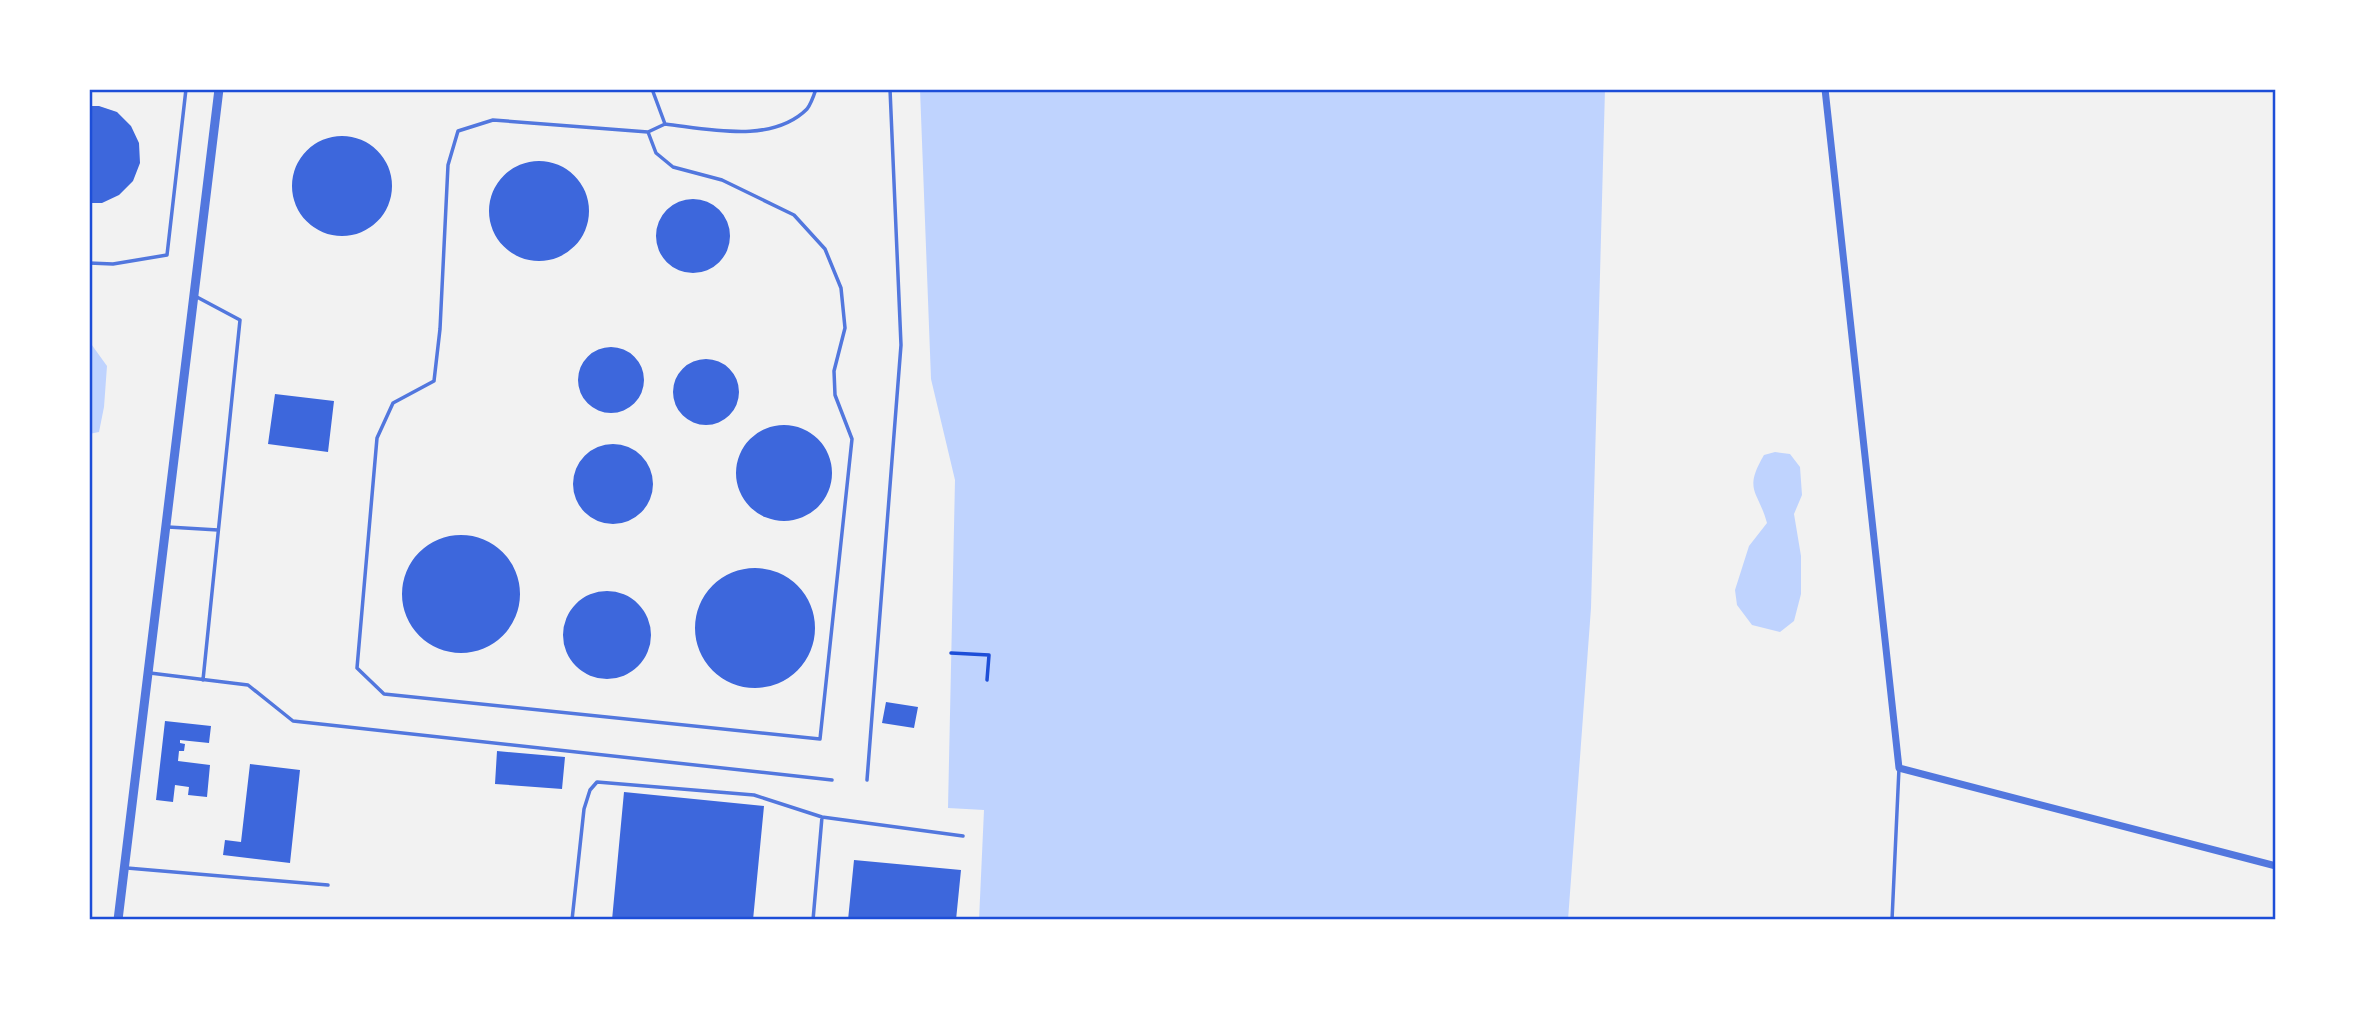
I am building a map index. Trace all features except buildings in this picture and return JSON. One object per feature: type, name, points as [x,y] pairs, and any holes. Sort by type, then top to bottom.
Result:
[{"type":"street","points":[[118,920],[219,89]]},
{"type":"street","points":[[1825,89],[1899,768],[2276,866]]},
{"type":"lane","points":[[89,263],[113,264],[167,256],[186,89]]},
{"type":"lane","points":[[652,89],[665,124]]},
{"type":"lane","points":[[648,132],[656,153],[673,167],[722,180],[794,215],[825,249],[841,288],[845,328],[834,371],[835,395],[852,439],[820,739],[384,694],[357,667],[377,438],[393,403],[434,381],[440,328],[448,165],[458,131],[493,120],[648,132],[665,124],[744,132],[778,127],[808,108],[816,89]]},
{"type":"lane","points":[[867,780],[901,345],[890,89]]},
{"type":"lane","points":[[194,295],[240,320],[203,680]]},
{"type":"lane","points":[[165,527],[218,530]]},
{"type":"lane","points":[[148,673],[248,685],[293,721],[832,780]]},
{"type":"lane","points":[[1892,920],[1899,768]]},
{"type":"lane","points":[[572,920],[584,809],[590,790],[597,782],[754,795],[822,817],[963,836]]},
{"type":"lane","points":[[813,920],[822,817]]},
{"type":"lane","points":[[125,868],[328,885]]},
{"type":"path","points":[[951,653],[989,654],[987,680]]},
{"type":"water","points":[[920,89],[1605,89],[1591,608],[1568,920],[979,920],[984,810],[948,808],[955,480],[931,379]]},
{"type":"water","points":[[89,341],[107,366],[99,432],[89,434]]},
{"type":"water","points":[[1775,452],[1790,454],[1800,467],[1802,495],[1794,514],[1801,556],[1801,594],[1794,621],[1780,632],[1752,625],[1737,605],[1735,590],[1749,546],[1767,523],[1754,490],[1754,476],[1764,455]]}]
